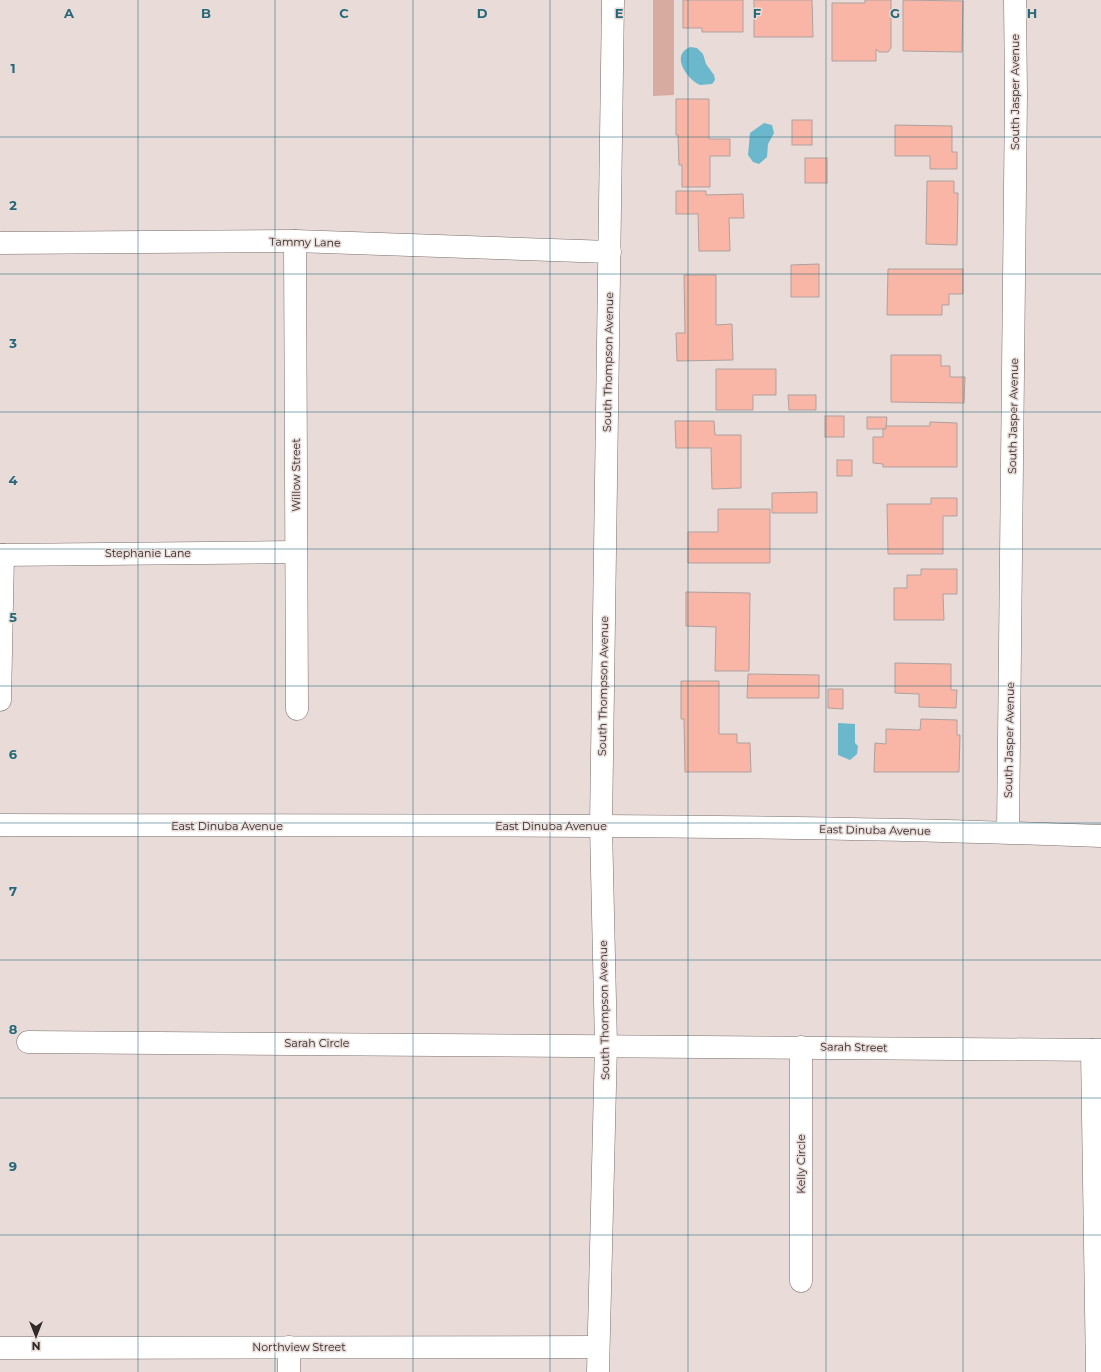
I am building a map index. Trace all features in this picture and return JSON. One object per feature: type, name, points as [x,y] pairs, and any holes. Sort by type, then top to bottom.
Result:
[{"type":"street","name":"South Thompson Avenue","points":[[598,1372],[606,1045],[600,826],[613,0]]},
{"type":"street","name":"South Jasper Avenue","points":[[1008,832],[1016,95],[1014,0]]},
{"type":"street","name":"Tammy Lane","points":[[0,243],[294,241],[610,252]]},
{"type":"street","name":"Willow Street","points":[[294,241],[297,709]]},
{"type":"street","name":"Stephanie Lane","points":[[1,555],[296,552]]},
{"type":"street","points":[[0,700],[1,555]]},
{"type":"street","name":"East Dinuba Avenue","points":[[0,825],[600,826],[1008,832],[1101,836]]},
{"type":"street","name":"Sarah Circle","points":[[28,1042],[606,1045]]},
{"type":"street","name":"Sarah Street","points":[[606,1045],[1097,1050]]},
{"type":"street","name":"Kelly Circle","points":[[801,1047],[801,1281]]},
{"type":"street","points":[[1096,1372],[1097,1050]]},
{"type":"street","points":[[288,1347],[288,1372]]},
{"type":"street","name":"Northview Street","points":[[0,1348],[598,1347]]},
{"type":"shaded area","points":[[653,0],[674,0],[674,95],[653,96]]},
{"type":"water","points":[[690,47],[697,48],[703,54],[706,64],[714,75],[715,80],[712,84],[700,85],[690,78],[683,67],[681,55]]},
{"type":"water","points":[[764,123],[772,125],[774,133],[768,144],[767,157],[759,164],[753,162],[748,155],[750,133]]},
{"type":"water","points":[[838,723],[855,724],[855,743],[858,746],[857,754],[850,760],[838,755]]},
{"type":"building","points":[[683,0],[743,0],[743,32],[702,32],[702,28],[683,28]]},
{"type":"building","points":[[754,0],[812,0],[813,37],[754,37]]},
{"type":"building","points":[[865,0],[891,0],[891,48],[888,52],[879,52],[876,49],[876,61],[832,61],[832,3],[865,3]]},
{"type":"building","points":[[903,0],[963,1],[962,52],[903,51]]},
{"type":"building","points":[[676,99],[709,99],[709,139],[730,139],[730,156],[710,156],[710,187],[682,187],[682,165],[679,165],[678,135],[676,135]]},
{"type":"building","points":[[792,120],[812,120],[812,145],[792,145]]},
{"type":"building","points":[[895,125],[952,126],[952,152],[957,152],[957,169],[930,169],[930,156],[895,156]]},
{"type":"building","points":[[805,158],[827,158],[827,183],[805,183]]},
{"type":"building","points":[[927,181],[954,181],[954,193],[958,193],[957,245],[926,244]]},
{"type":"building","points":[[676,191],[706,191],[706,195],[743,194],[744,218],[729,218],[730,251],[699,251],[698,214],[676,214]]},
{"type":"building","points":[[819,264],[819,297],[791,297],[791,265]]},
{"type":"building","points":[[888,269],[963,269],[963,294],[949,294],[949,305],[942,305],[942,315],[887,315]]},
{"type":"building","points":[[684,275],[716,275],[716,325],[732,324],[733,360],[677,361],[676,333],[685,333]]},
{"type":"building","points":[[891,355],[941,355],[941,366],[950,366],[950,377],[965,377],[964,403],[891,402]]},
{"type":"building","points":[[716,369],[776,369],[776,395],[753,395],[753,410],[716,410]]},
{"type":"building","points":[[788,395],[816,395],[816,410],[789,410]]},
{"type":"building","points":[[825,416],[844,416],[844,437],[825,437]]},
{"type":"building","points":[[867,417],[887,417],[886,429],[867,429]]},
{"type":"building","points":[[675,421],[714,421],[715,435],[741,435],[741,488],[712,489],[711,448],[676,448]]},
{"type":"building","points":[[930,422],[957,423],[957,467],[883,467],[883,464],[873,463],[873,437],[883,437],[883,429],[886,429],[886,426],[930,426]]},
{"type":"building","points":[[837,460],[852,460],[852,476],[837,476]]},
{"type":"building","points":[[817,492],[817,513],[772,513],[772,493]]},
{"type":"building","points":[[931,498],[957,498],[957,516],[943,516],[943,554],[888,554],[887,504],[931,504]]},
{"type":"building","points":[[718,509],[770,509],[770,563],[688,563],[688,532],[718,532]]},
{"type":"building","points":[[921,569],[957,569],[957,594],[943,594],[944,620],[894,620],[894,588],[907,588],[907,575],[921,575]]},
{"type":"building","points":[[686,592],[750,593],[749,671],[715,671],[716,627],[686,626]]},
{"type":"building","points":[[895,663],[951,664],[951,690],[957,690],[956,708],[919,707],[919,694],[895,693]]},
{"type":"building","points":[[748,674],[819,675],[819,698],[747,698]]},
{"type":"building","points":[[681,681],[719,681],[719,734],[737,734],[737,743],[750,743],[751,772],[685,772],[684,719],[681,719]]},
{"type":"building","points":[[828,689],[843,689],[843,709],[828,708]]},
{"type":"building","points":[[921,719],[957,720],[957,735],[960,735],[959,772],[874,772],[875,743],[886,744],[886,729],[920,730]]}]
